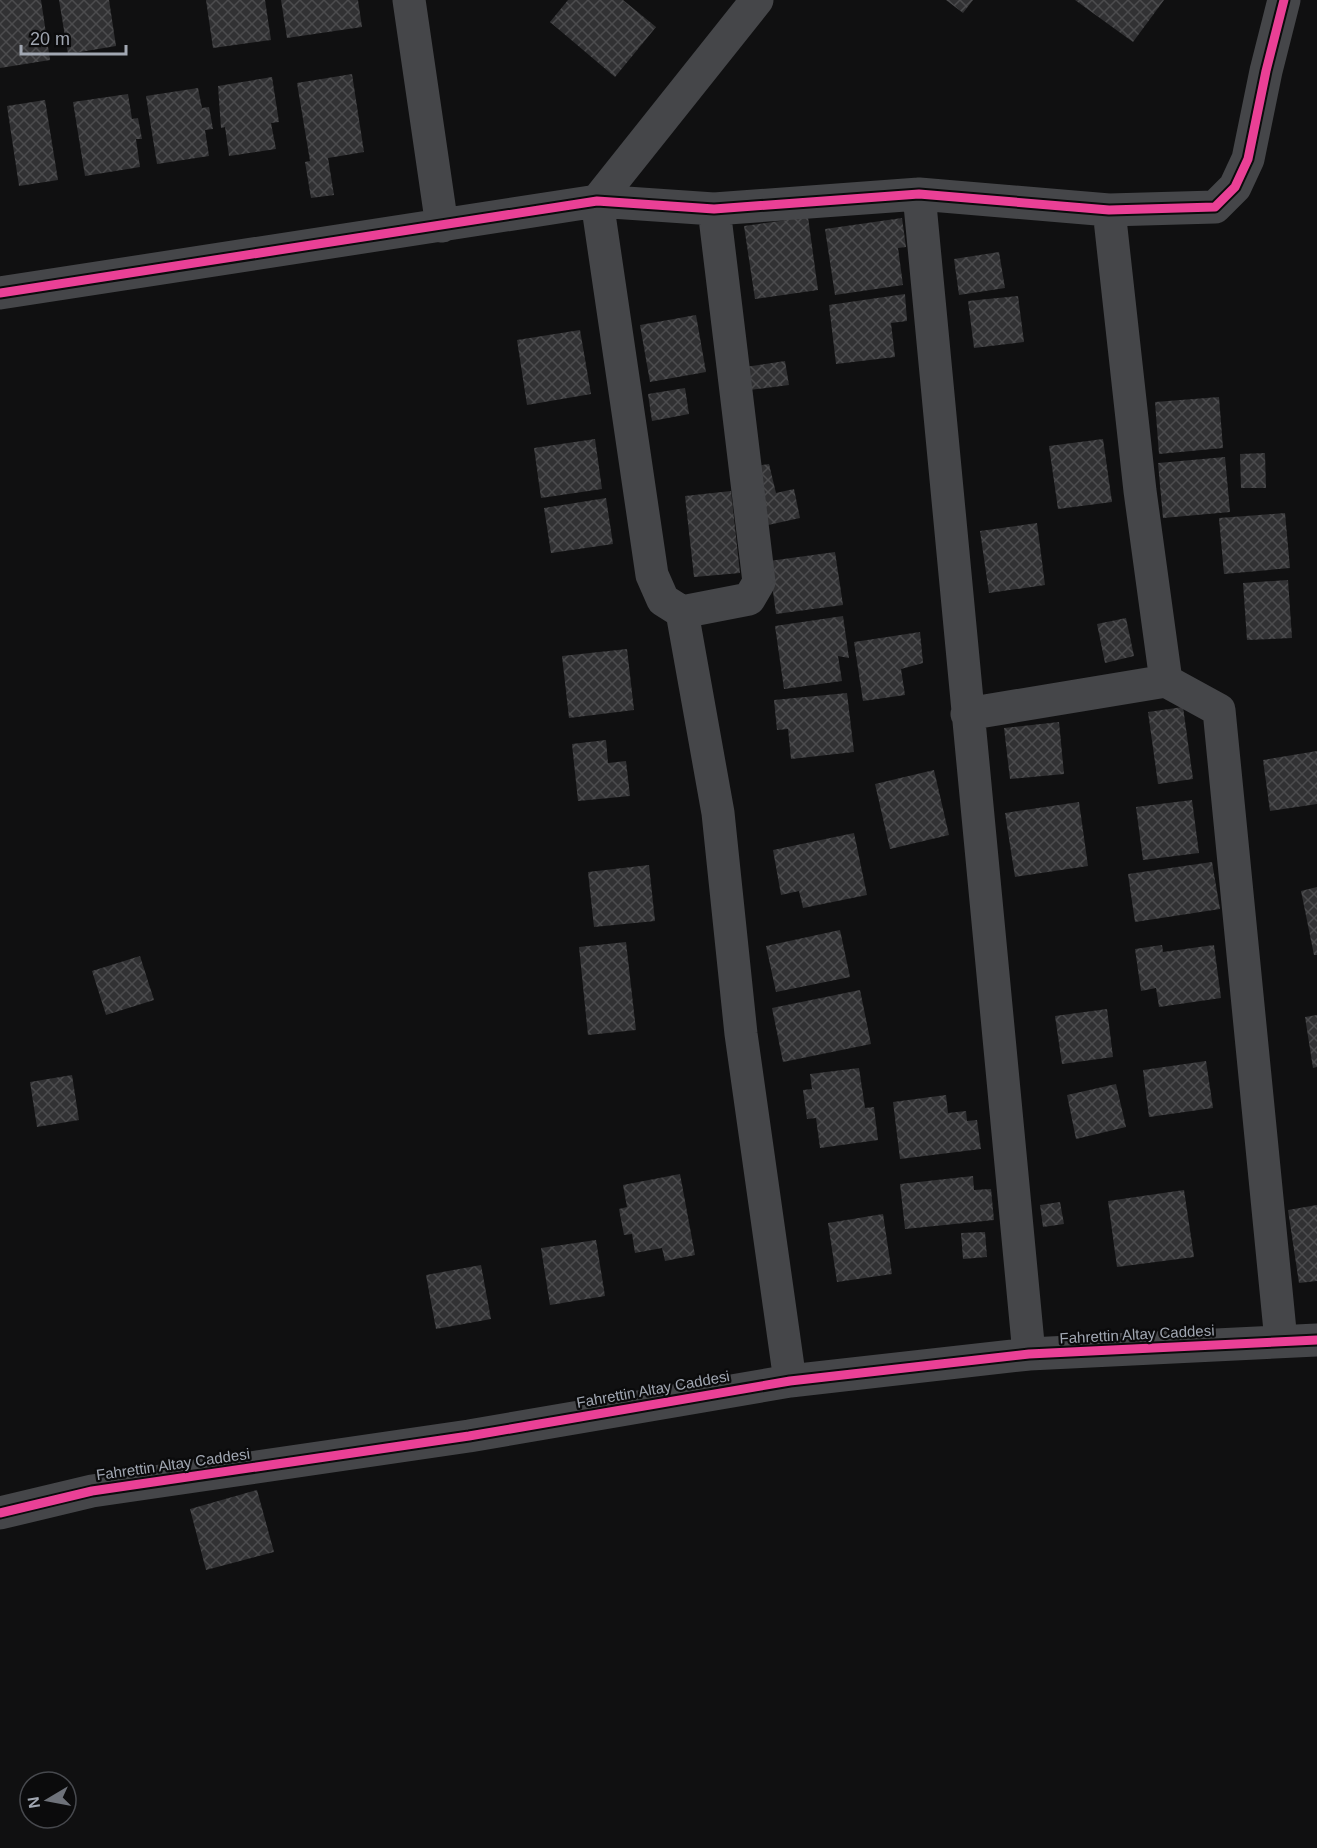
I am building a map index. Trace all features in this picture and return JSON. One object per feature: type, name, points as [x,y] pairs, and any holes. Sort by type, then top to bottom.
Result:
[{"type":"street","points":[[409,0],[442,226]]},
{"type":"street","points":[[714,209],[759,582],[748,599],[682,612],[663,600],[651,575],[597,201],[757,0]]},
{"type":"street","points":[[0,293],[597,201],[714,209],[920,194],[1109,210],[1215,207],[1235,187],[1248,159],[1266,71],[1284,0]]},
{"type":"street","points":[[920,194],[967,714],[1029,1354]]},
{"type":"street","points":[[1109,210],[1140,491],[1166,681]]},
{"type":"street","points":[[682,612],[718,813],[741,1034],[790,1381]]},
{"type":"street","points":[[967,714],[1166,681],[1219,710],[1281,1341]]},
{"type":"street","name":"Fahrettin Altay Caddesi","points":[[0,1513],[92,1491],[469,1436],[790,1381],[1029,1354],[1317,1340]]},
{"type":"building","points":[[0,0],[41,0],[50,60],[0,68]]},
{"type":"building","points":[[59,0],[109,0],[116,46],[68,54]]},
{"type":"building","points":[[206,0],[265,0],[271,40],[213,48]]},
{"type":"building","points":[[281,0],[358,0],[362,27],[287,38]]},
{"type":"building","points":[[568,0],[623,0],[656,27],[615,77],[550,22]]},
{"type":"building","points":[[946,0],[973,0],[963,13]]},
{"type":"building","points":[[1075,0],[1164,0],[1133,42]]},
{"type":"building","points":[[352,74],[364,152],[328,158],[334,195],[311,198],[305,162],[310,161],[297,83]]},
{"type":"building","points":[[272,77],[279,122],[271,123],[276,149],[229,156],[225,127],[221,128],[218,86]]},
{"type":"building","points":[[198,88],[202,108],[209,107],[213,129],[205,130],[209,156],[157,164],[146,96]]},
{"type":"building","points":[[128,94],[132,119],[138,118],[142,139],[136,139],[140,167],[85,176],[73,102]]},
{"type":"building","points":[[45,100],[58,180],[19,186],[7,106]]},
{"type":"building","points":[[808,217],[818,290],[755,299],[744,226]]},
{"type":"building","points":[[902,218],[906,247],[898,248],[903,285],[835,295],[825,229]]},
{"type":"building","points":[[999,252],[1005,288],[959,295],[954,259]]},
{"type":"building","points":[[905,294],[907,321],[891,323],[895,357],[836,364],[829,305]]},
{"type":"building","points":[[1018,296],[1024,342],[974,348],[968,301]]},
{"type":"building","points":[[696,315],[706,372],[650,382],[640,325]]},
{"type":"building","points":[[580,330],[591,394],[527,405],[517,340]]},
{"type":"building","points":[[785,361],[789,385],[749,390],[745,367]]},
{"type":"building","points":[[685,388],[689,414],[652,421],[648,394]]},
{"type":"building","points":[[1219,397],[1223,448],[1159,454],[1155,402]]},
{"type":"building","points":[[595,439],[602,489],[541,498],[534,448]]},
{"type":"building","points":[[1103,439],[1112,502],[1058,509],[1049,446]]},
{"type":"building","points":[[1265,453],[1266,488],[1241,488],[1240,454]]},
{"type":"building","points":[[1225,457],[1230,512],[1163,518],[1158,463]]},
{"type":"building","points":[[769,464],[776,493],[794,489],[800,518],[768,525],[756,466]]},
{"type":"building","points":[[731,491],[740,573],[694,577],[685,496]]},
{"type":"building","points":[[606,498],[613,544],[551,553],[544,508]]},
{"type":"building","points":[[1285,513],[1290,568],[1224,574],[1219,518]]},
{"type":"building","points":[[1037,523],[1045,585],[989,593],[980,531]]},
{"type":"building","points":[[835,552],[843,605],[776,614],[769,561]]},
{"type":"building","points":[[1288,580],[1292,638],[1247,640],[1243,583]]},
{"type":"building","points":[[843,616],[849,658],[838,656],[842,681],[784,689],[775,626]]},
{"type":"building","points":[[1126,618],[1134,656],[1105,663],[1097,624]]},
{"type":"building","points":[[920,632],[923,663],[901,669],[905,695],[863,701],[854,642]]},
{"type":"building","points":[[627,649],[634,710],[569,718],[562,656]]},
{"type":"building","points":[[847,693],[854,752],[791,759],[788,729],[777,730],[774,700]]},
{"type":"building","points":[[1183,707],[1193,779],[1158,784],[1148,712]]},
{"type":"building","points":[[1059,722],[1064,774],[1010,779],[1004,728]]},
{"type":"building","points":[[606,740],[608,763],[626,761],[630,796],[578,801],[572,744]]},
{"type":"building","points":[[1317,751],[1317,804],[1270,811],[1263,760]]},
{"type":"building","points":[[934,770],[949,835],[890,849],[875,784]]},
{"type":"building","points":[[1192,800],[1199,853],[1143,860],[1136,807]]},
{"type":"building","points":[[1079,802],[1088,866],[1015,877],[1005,813]]},
{"type":"building","points":[[854,833],[867,895],[803,908],[799,891],[781,895],[773,850]]},
{"type":"building","points":[[1212,862],[1220,909],[1135,922],[1128,874]]},
{"type":"building","points":[[649,865],[655,921],[594,927],[588,872]]},
{"type":"building","points":[[1317,887],[1317,955],[1314,955],[1301,891]]},
{"type":"building","points":[[840,930],[850,977],[776,992],[766,946]]},
{"type":"building","points":[[626,942],[636,1030],[588,1035],[579,947]]},
{"type":"building","points":[[1162,945],[1163,952],[1214,945],[1221,998],[1159,1007],[1156,988],[1141,991],[1135,949]]},
{"type":"building","points":[[140,956],[154,1000],[106,1015],[92,971]]},
{"type":"building","points":[[860,990],[871,1044],[783,1062],[772,1008]]},
{"type":"building","points":[[1107,1009],[1113,1057],[1062,1064],[1055,1016]]},
{"type":"building","points":[[1317,1015],[1317,1067],[1313,1068],[1305,1017]]},
{"type":"building","points":[[1206,1061],[1213,1108],[1149,1117],[1143,1070]]},
{"type":"building","points":[[859,1068],[865,1108],[874,1107],[878,1140],[820,1148],[816,1118],[807,1119],[803,1090],[812,1089],[810,1074]]},
{"type":"building","points":[[72,1075],[79,1120],[37,1127],[30,1082]]},
{"type":"building","points":[[1116,1084],[1126,1127],[1076,1139],[1067,1095]]},
{"type":"building","points":[[946,1095],[948,1113],[966,1111],[967,1121],[977,1120],[981,1149],[900,1159],[893,1102]]},
{"type":"building","points":[[680,1174],[695,1255],[665,1261],[662,1248],[635,1253],[632,1234],[624,1235],[619,1209],[627,1207],[623,1185]]},
{"type":"building","points":[[973,1176],[974,1190],[991,1189],[994,1220],[905,1229],[900,1184]]},
{"type":"building","points":[[1184,1190],[1194,1257],[1117,1267],[1108,1201]]},
{"type":"building","points":[[1060,1202],[1064,1224],[1043,1227],[1040,1205]]},
{"type":"building","points":[[1317,1205],[1317,1281],[1299,1283],[1288,1210]]},
{"type":"building","points":[[883,1214],[892,1274],[837,1282],[828,1223]]},
{"type":"building","points":[[985,1232],[987,1257],[963,1259],[961,1233]]},
{"type":"building","points":[[596,1240],[605,1296],[550,1305],[541,1248]]},
{"type":"building","points":[[481,1265],[491,1319],[436,1329],[426,1275]]},
{"type":"building","points":[[257,1490],[274,1552],[206,1570],[190,1509]]},
{"type":"cycle path","points":[[0,293],[597,201],[714,209],[919,194],[1109,210],[1215,207],[1235,187],[1248,159],[1266,71],[1284,0]]},
{"type":"cycle path","points":[[0,1513],[92,1491],[469,1436],[790,1381],[1029,1354],[1317,1340]]}]
